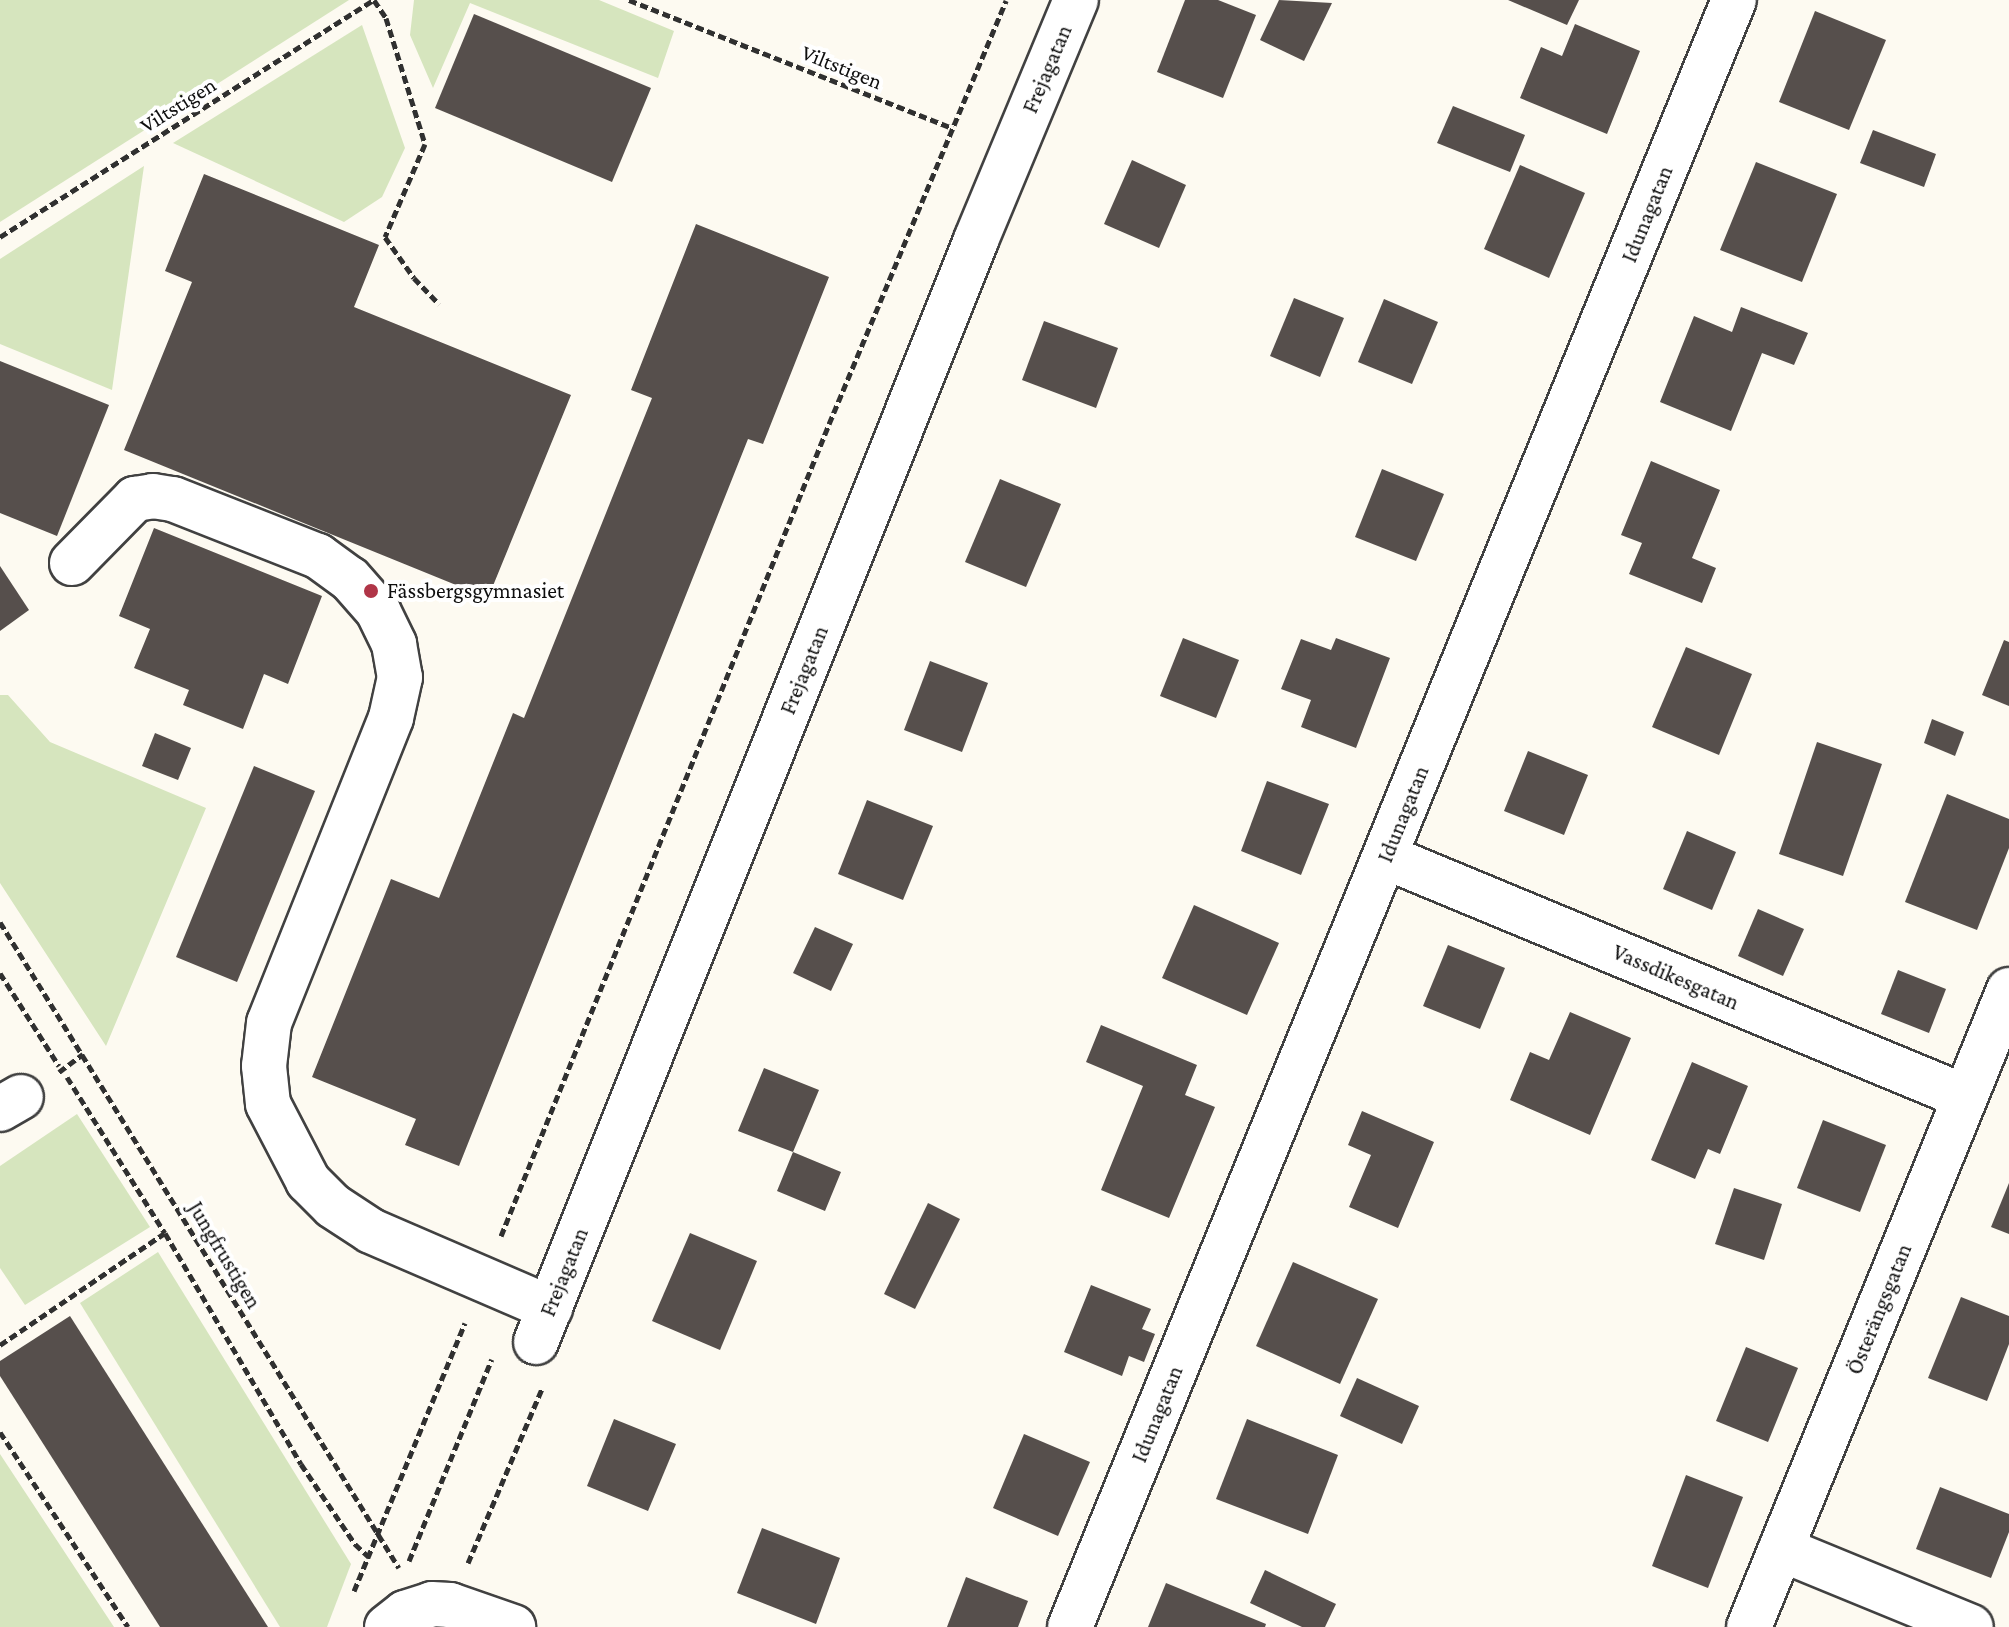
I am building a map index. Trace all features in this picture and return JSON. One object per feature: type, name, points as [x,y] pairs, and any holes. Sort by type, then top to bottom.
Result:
[{"type":"street","name":"Frejagatan","points":[[543,1325],[976,240],[1076,0]]},
{"type":"street","name":"Idunagatan","points":[[1070,1627],[1734,0]]},
{"type":"street","points":[[72,563],[135,499],[153,496],[173,499],[318,556],[350,579],[378,611],[394,644],[400,677],[391,718],[269,1023],[264,1066],[268,1104],[308,1181],[333,1206],[371,1231],[483,1280],[543,1325]]},
{"type":"street","name":"Vassdikesgatan","points":[[1386,857],[1965,1097]]},
{"type":"street","name":"Österängsgatan","points":[[1749,1627],[2009,990]]},
{"type":"street","points":[[1781,1549],[1971,1627]]},
{"type":"street","points":[[414,1603],[513,1627]]},
{"type":"path","name":"Viltstigen","points":[[0,237],[373,0]]},
{"type":"path","points":[[373,0],[386,18],[425,144],[385,237],[414,278],[439,304]]},
{"type":"path","name":"Viltstigen","points":[[629,0],[953,128]]},
{"type":"path","points":[[351,1600],[823,439],[1006,0]]},
{"type":"path","name":"Jungfrustigen","points":[[0,922],[379,1536],[414,1603]]},
{"type":"path","points":[[0,973],[165,1233],[301,1464],[355,1544],[369,1557]]},
{"type":"path","points":[[0,1345],[165,1233]]},
{"type":"path","points":[[543,1325],[543,1388],[414,1603],[416,1548],[505,1329],[543,1325]]},
{"type":"path","points":[[0,1432],[128,1627]]},
{"type":"green space","points":[[0,0],[349,0],[0,222]]},
{"type":"green space","points":[[414,0],[599,0],[674,31],[658,78],[470,3],[433,88],[410,35]]},
{"type":"green space","points":[[362,25],[405,148],[382,197],[344,222],[173,143]]},
{"type":"green space","points":[[144,166],[112,390],[0,344],[0,259]]},
{"type":"green space","points":[[0,695],[8,695],[50,742],[206,808],[106,1046],[0,883]]},
{"type":"green space","points":[[77,1114],[150,1227],[25,1305],[0,1268],[0,1166]]},
{"type":"green space","points":[[158,1252],[351,1564],[327,1627],[280,1627],[80,1303]]},
{"type":"green space","points":[[0,1454],[114,1627],[0,1627]]},
{"type":"building","points":[[1185,0],[1218,0],[1256,15],[1223,98],[1157,72]]},
{"type":"building","points":[[1279,0],[1332,3],[1304,61],[1260,40]]},
{"type":"building","points":[[1508,0],[1579,0],[1567,25]]},
{"type":"building","points":[[1815,11],[1886,40],[1849,130],[1779,102]]},
{"type":"building","points":[[474,14],[651,88],[612,182],[435,108]]},
{"type":"building","points":[[1575,24],[1640,51],[1607,134],[1520,98],[1541,47],[1562,56]]},
{"type":"building","points":[[1453,106],[1525,135],[1510,172],[1437,143]]},
{"type":"building","points":[[1873,130],[1936,154],[1924,187],[1860,163]]},
{"type":"building","points":[[1132,160],[1186,185],[1159,248],[1104,224]]},
{"type":"building","points":[[1756,162],[1837,194],[1802,282],[1720,250]]},
{"type":"building","points":[[1520,165],[1585,193],[1549,278],[1484,249]]},
{"type":"building","points":[[204,174],[379,245],[354,307],[571,395],[488,598],[124,450],[192,282],[165,271]]},
{"type":"building","points":[[696,224],[829,277],[763,444],[748,439],[459,1166],[405,1145],[416,1119],[312,1077],[391,879],[439,898],[513,713],[524,718],[652,398],[631,390]]},
{"type":"building","points":[[1294,298],[1344,318],[1320,377],[1270,356]]},
{"type":"building","points":[[1384,299],[1438,322],[1412,384],[1358,362]]},
{"type":"building","points":[[1741,307],[1808,333],[1794,365],[1762,353],[1731,431],[1660,402],[1694,316],[1732,332]]},
{"type":"building","points":[[1044,321],[1118,348],[1096,408],[1022,380]]},
{"type":"building","points":[[0,361],[109,405],[57,536],[0,513]]},
{"type":"building","points":[[1651,461],[1720,490],[1692,558],[1716,568],[1702,603],[1629,574],[1642,543],[1621,535]]},
{"type":"building","points":[[1382,469],[1444,494],[1416,561],[1355,537]]},
{"type":"building","points":[[1000,479],[1061,504],[1026,587],[965,562]]},
{"type":"building","points":[[154,528],[322,596],[288,684],[264,674],[243,729],[183,705],[189,690],[134,668],[150,629],[119,616]]},
{"type":"building","points":[[0,566],[29,610],[0,631]]},
{"type":"building","points":[[1183,638],[1239,660],[1216,718],[1160,696]]},
{"type":"building","points":[[1336,638],[1390,658],[1356,748],[1301,727],[1311,700],[1281,689],[1301,639],[1331,650]]},
{"type":"building","points":[[2004,640],[2009,642],[2009,706],[1982,695]]},
{"type":"building","points":[[1686,647],[1752,674],[1719,755],[1652,727]]},
{"type":"building","points":[[930,661],[988,683],[962,752],[904,730]]},
{"type":"building","points":[[1932,719],[1964,732],[1955,756],[1924,743]]},
{"type":"building","points":[[155,733],[191,748],[178,780],[142,766]]},
{"type":"building","points":[[1817,742],[1882,764],[1843,876],[1779,854]]},
{"type":"building","points":[[1528,751],[1588,775],[1564,835],[1504,811]]},
{"type":"building","points":[[254,766],[315,791],[237,982],[176,957]]},
{"type":"building","points":[[1267,781],[1329,804],[1301,875],[1241,851]]},
{"type":"building","points":[[1947,794],[2009,819],[2009,848],[1977,930],[1905,902]]},
{"type":"building","points":[[867,800],[933,826],[903,900],[838,874]]},
{"type":"building","points":[[1687,831],[1736,852],[1712,910],[1663,889]]},
{"type":"building","points":[[1194,905],[1279,943],[1247,1015],[1162,978]]},
{"type":"building","points":[[1758,909],[1804,929],[1783,976],[1738,956]]},
{"type":"building","points":[[815,927],[853,944],[831,991],[793,973]]},
{"type":"building","points":[[1448,945],[1505,968],[1480,1029],[1423,1006]]},
{"type":"building","points":[[1898,970],[1946,989],[1929,1033],[1881,1014]]},
{"type":"building","points":[[1570,1012],[1631,1038],[1590,1135],[1510,1100],[1530,1052],[1549,1060]]},
{"type":"building","points":[[1101,1025],[1197,1065],[1185,1095],[1215,1107],[1169,1218],[1101,1190],[1143,1086],[1086,1062]]},
{"type":"building","points":[[1692,1062],[1748,1086],[1720,1154],[1708,1149],[1695,1179],[1651,1160]]},
{"type":"building","points":[[764,1068],[819,1090],[793,1152],[738,1131]]},
{"type":"building","points":[[1362,1111],[1434,1142],[1398,1228],[1349,1207],[1371,1155],[1348,1145]]},
{"type":"building","points":[[1823,1120],[1886,1145],[1860,1212],[1797,1188]]},
{"type":"building","points":[[793,1152],[841,1172],[825,1211],[777,1191]]},
{"type":"building","points":[[2009,1183],[2009,1234],[1991,1227]]},
{"type":"building","points":[[1734,1188],[1782,1204],[1764,1260],[1715,1244]]},
{"type":"building","points":[[928,1203],[960,1219],[915,1309],[884,1294]]},
{"type":"building","points":[[690,1233],[757,1261],[720,1350],[652,1321]]},
{"type":"building","points":[[1293,1262],[1378,1299],[1340,1384],[1256,1346]]},
{"type":"building","points":[[1091,1285],[1151,1309],[1142,1329],[1155,1334],[1144,1362],[1129,1356],[1122,1376],[1064,1352]]},
{"type":"building","points":[[1961,1297],[2009,1316],[2009,1344],[1987,1401],[1928,1378]]},
{"type":"building","points":[[70,1316],[268,1627],[160,1627],[0,1376],[0,1361]]},
{"type":"building","points":[[1746,1347],[1798,1368],[1768,1442],[1716,1421]]},
{"type":"building","points":[[1357,1378],[1419,1406],[1402,1444],[1340,1416]]},
{"type":"building","points":[[614,1419],[676,1444],[648,1511],[587,1486]]},
{"type":"building","points":[[1247,1419],[1338,1455],[1308,1534],[1216,1499]]},
{"type":"building","points":[[1024,1434],[1090,1462],[1058,1536],[993,1508]]},
{"type":"building","points":[[1686,1475],[1743,1497],[1708,1588],[1652,1566]]},
{"type":"building","points":[[1940,1487],[2009,1514],[2009,1532],[1991,1578],[1916,1549]]},
{"type":"building","points":[[762,1528],[840,1558],[816,1624],[737,1593]]},
{"type":"building","points":[[1265,1570],[1336,1604],[1325,1627],[1302,1627],[1250,1603]]},
{"type":"building","points":[[966,1577],[1028,1601],[1018,1627],[947,1627]]},
{"type":"building","points":[[1166,1583],[1266,1624],[1265,1627],[1148,1627]]},
{"type":"place","name":"Fässbergsgymnasiet","points":[[371,591]]}]
